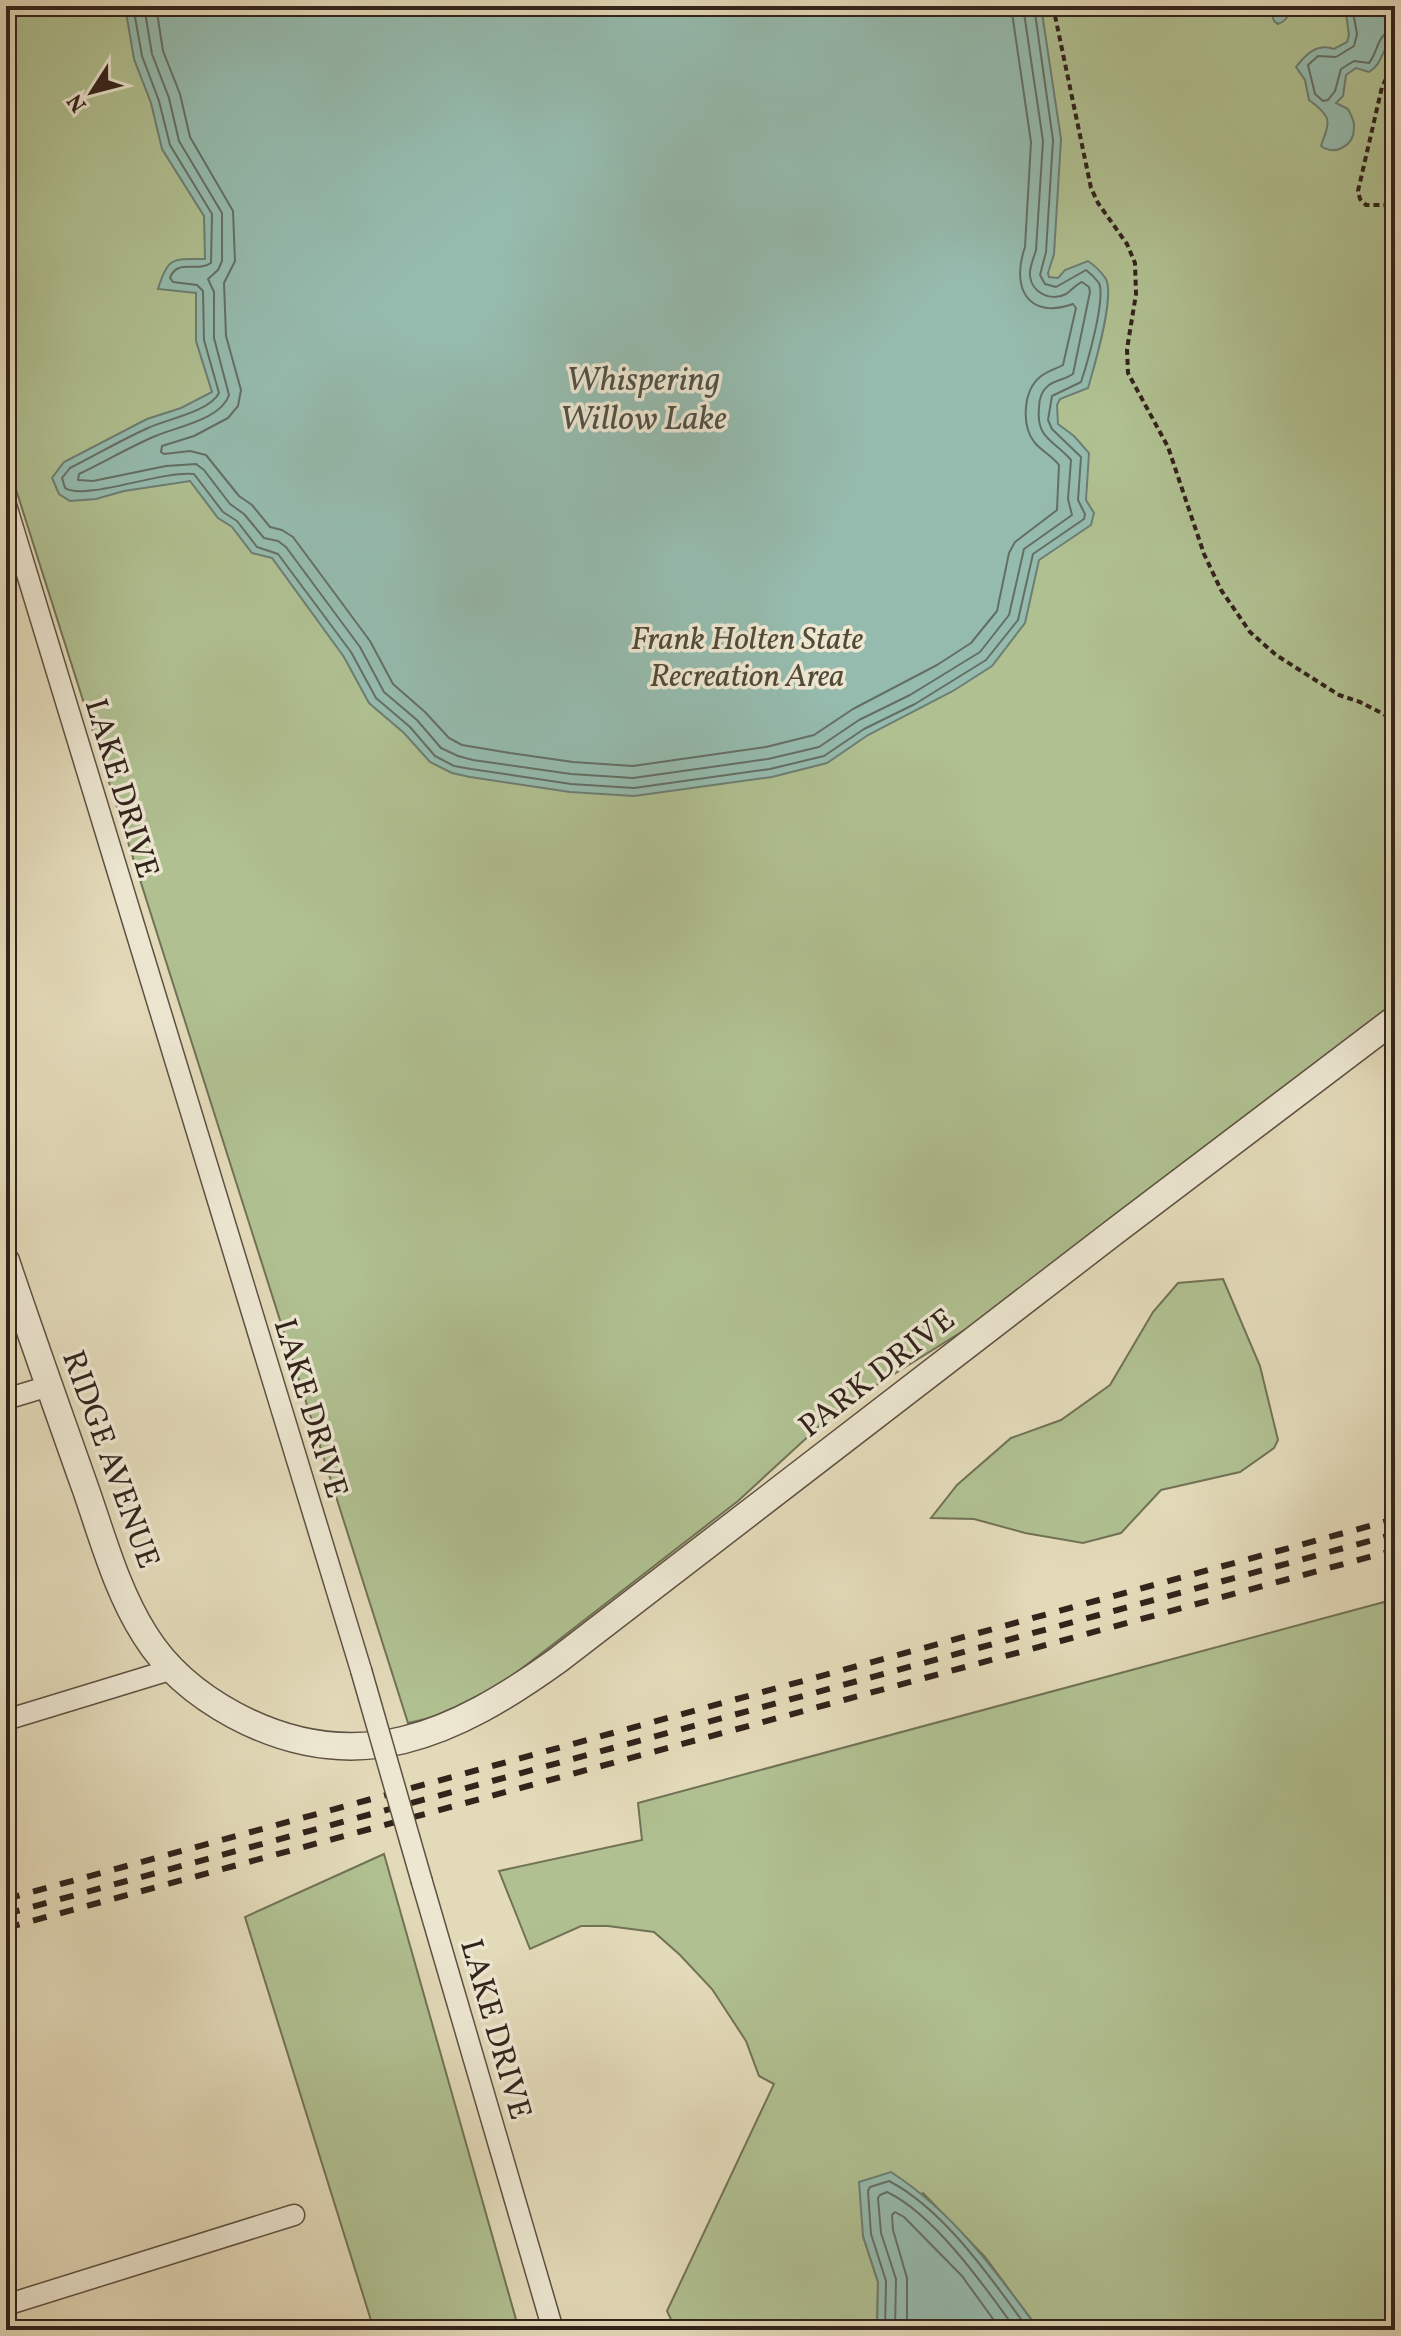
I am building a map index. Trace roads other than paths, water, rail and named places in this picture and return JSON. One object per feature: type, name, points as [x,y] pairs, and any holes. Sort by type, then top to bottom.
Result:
[{"type":"street","name":"LAKE DRIVE","points":[[6,505],[361,1670],[553,2330]]},
{"type":"street","name":"PARK DRIVE","points":[[173,1669],[217,1706],[270,1731],[322,1745],[349,1746],[405,1740],[448,1727],[490,1707],[519,1688],[1395,1019]]},
{"type":"street","name":"RIDGE AVENUE","points":[[6,1261],[116,1575],[145,1635],[173,1669]]},
{"type":"street","points":[[6,1399],[49,1386]]},
{"type":"street","points":[[6,1720],[173,1669]]},
{"type":"street","points":[[6,2305],[294,2215]]},
{"type":"water","name":"Whispering Willow Lake","points":[[125,6],[1041,6],[1061,139],[1054,254],[1048,273],[1049,277],[1058,278],[1065,270],[1088,261],[1106,279],[1108,288],[1103,333],[1088,388],[1060,399],[1057,405],[1058,424],[1089,453],[1086,500],[1094,513],[1091,525],[1039,560],[1025,623],[992,666],[953,691],[868,735],[827,763],[772,777],[634,796],[570,792],[470,777],[452,773],[430,762],[404,733],[369,703],[344,657],[272,558],[252,553],[232,527],[218,518],[190,481],[70,501],[59,494],[52,478],[64,462],[147,419],[181,408],[212,392],[196,341],[196,293],[158,289],[165,270],[173,262],[205,259],[204,216],[162,149],[151,103],[134,59]]},
{"type":"water","points":[[1269,6],[1288,6],[1286,19],[1278,24],[1274,21]]},
{"type":"water","points":[[1345,6],[1395,6],[1395,37],[1369,72],[1356,68],[1346,75],[1343,96],[1336,103],[1348,109],[1354,123],[1353,134],[1343,148],[1332,150],[1321,146],[1326,131],[1326,116],[1309,100],[1305,80],[1296,67],[1312,51],[1322,47],[1334,49],[1347,42]]},
{"type":"water","points":[[891,2172],[954,2224],[1039,2330],[877,2330],[878,2282],[863,2236],[859,2182]]},
{"type":"railway","points":[[6,1899],[1395,1519]]},
{"type":"railway","points":[[6,1914],[1395,1534]]},
{"type":"railway","points":[[6,1928],[1395,1550]]},
{"type":"park label","name":"Frank Holten State Recreation Area","points":[[747,656]]}]
